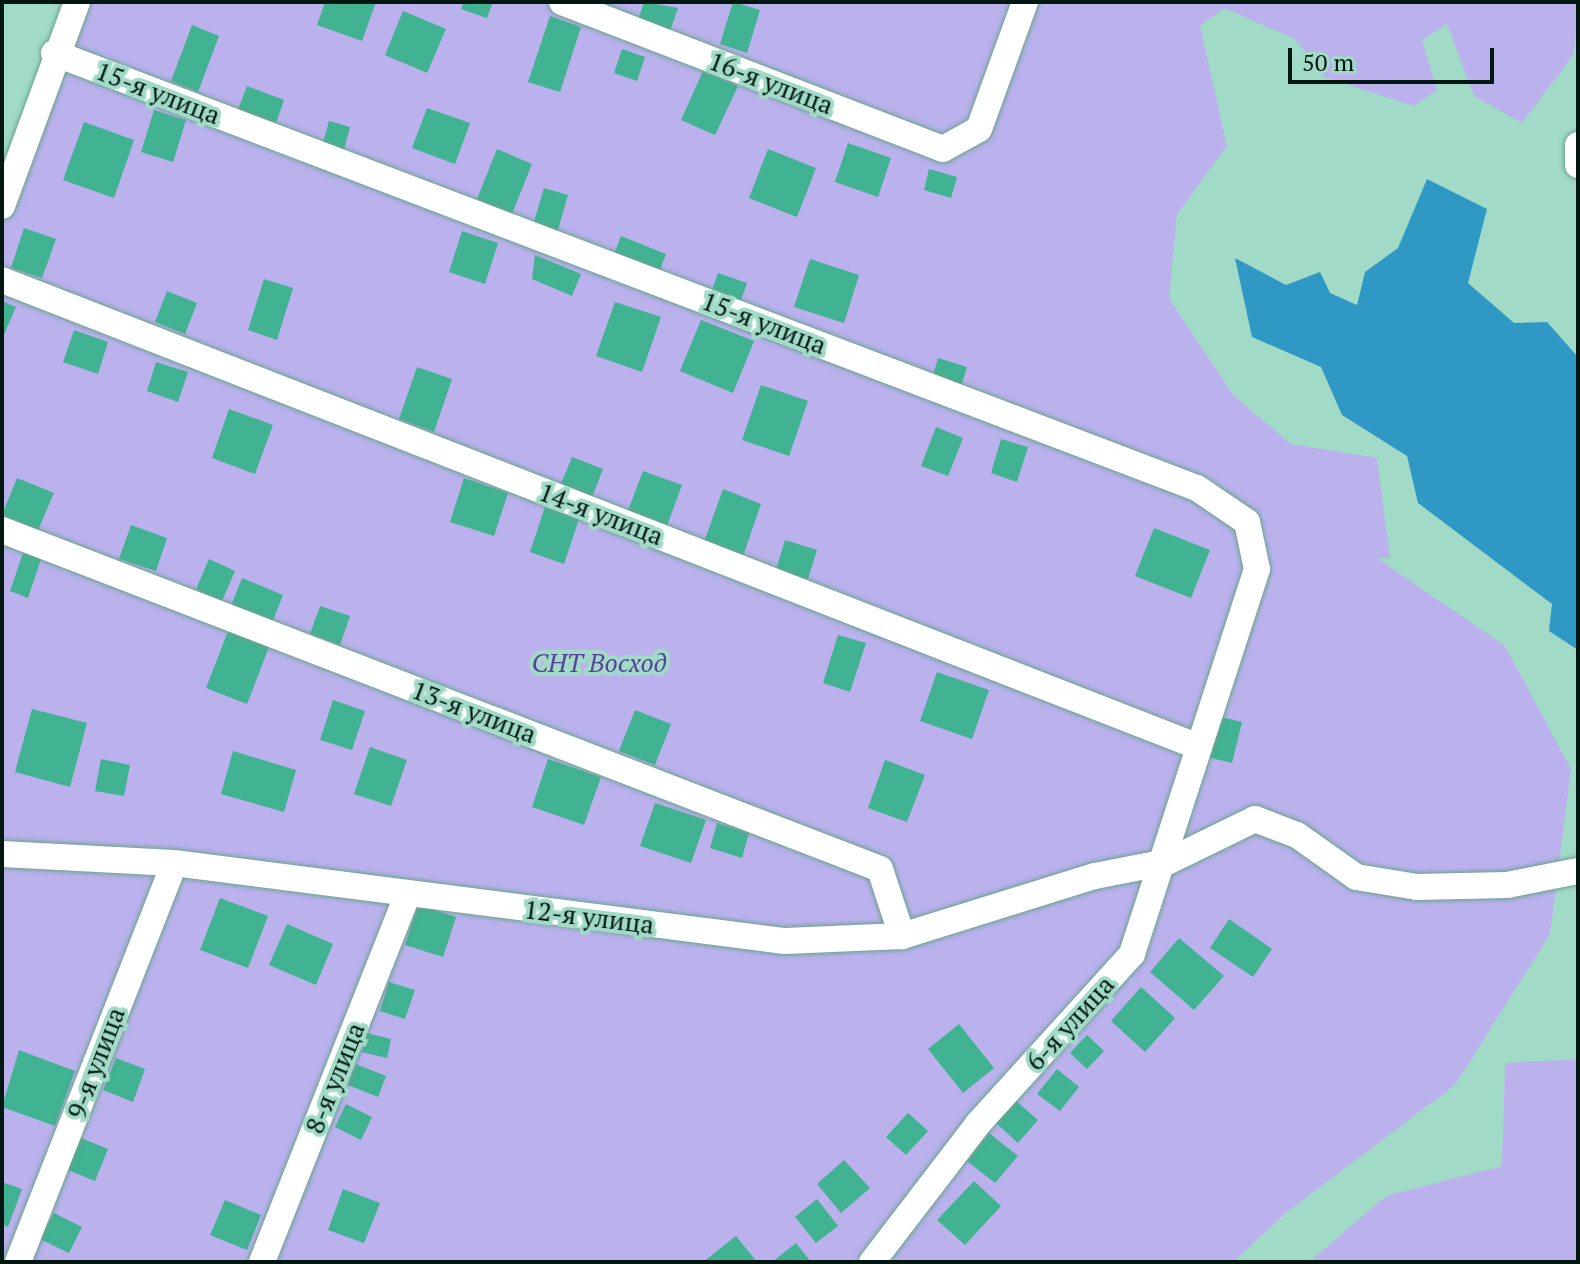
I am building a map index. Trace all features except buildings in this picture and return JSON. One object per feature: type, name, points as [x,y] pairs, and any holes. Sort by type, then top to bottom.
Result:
[{"type":"street","points":[[2,206],[54,53],[77,2]]},
{"type":"street","name":"16-я улица","points":[[562,2],[943,149],[979,129],[1025,2]]},
{"type":"street","name":"15-я улица","points":[[54,53],[1197,488],[1247,522],[1257,569],[1199,747]]},
{"type":"street","points":[[1578,145],[1578,165]]},
{"type":"street","name":"14-я улица","points":[[2,280],[1199,747]]},
{"type":"street","name":"13-я улица","points":[[2,530],[880,869],[902,936]]},
{"type":"street","name":"6-я улица","points":[[872,1262],[978,1124],[1132,954],[1167,862],[1199,747]]},
{"type":"street","name":"12-я улица","points":[[2,854],[174,863],[785,941],[902,936],[1095,876],[1167,862],[1255,819],[1297,835],[1356,877],[1387,882],[1507,885],[1578,871]]},
{"type":"street","name":"9-я улица","points":[[18,1262],[174,863]]},
{"type":"street","name":"8-я улица","points":[[262,1262],[408,894]]},
{"type":"green space","name":"СНТ Восход","points":[[65,2],[1578,2],[1574,54],[1522,123],[1474,96],[1447,24],[1422,40],[1437,90],[1414,106],[1324,77],[1295,39],[1224,8],[1200,26],[1227,146],[1177,214],[1169,299],[1234,396],[1291,444],[1377,458],[1390,558],[1377,558],[1505,646],[1571,769],[1550,934],[1455,1085],[1283,1215],[1234,1262],[2,1262],[2,168]]},
{"type":"green space","points":[[1578,1059],[1578,1262],[1309,1262],[1386,1196],[1502,1166],[1505,1063]]},
{"type":"water","points":[[1427,179],[1487,209],[1468,283],[1514,323],[1547,322],[1578,357],[1578,650],[1549,631],[1552,604],[1418,503],[1407,456],[1342,415],[1321,367],[1252,337],[1235,258],[1286,285],[1320,272],[1330,293],[1357,305],[1365,272],[1398,248]]}]
